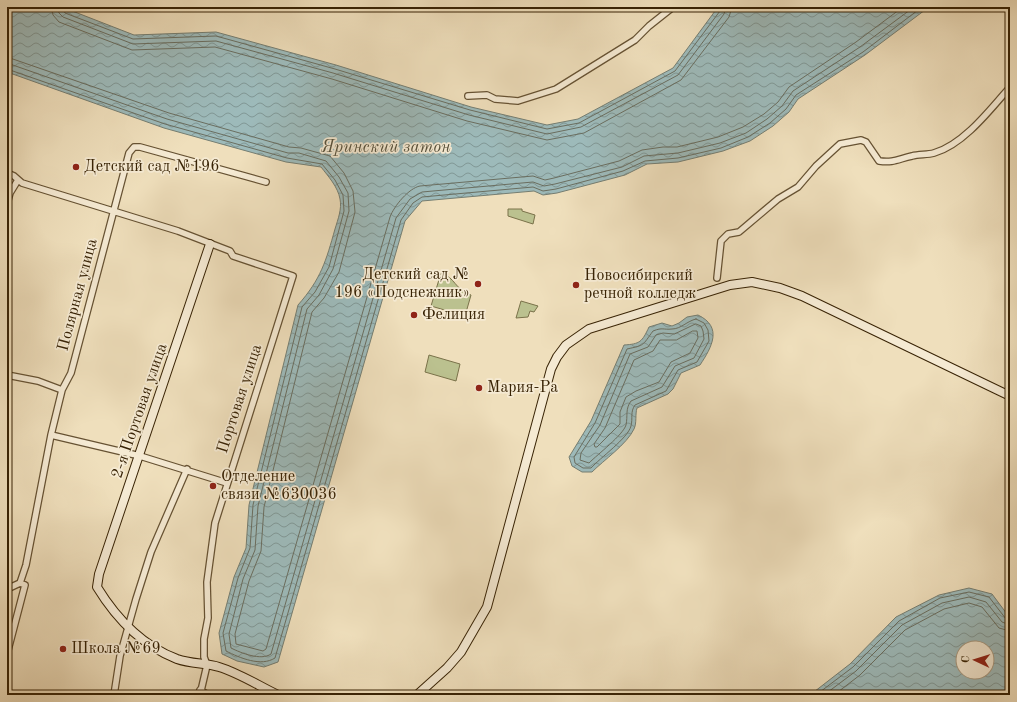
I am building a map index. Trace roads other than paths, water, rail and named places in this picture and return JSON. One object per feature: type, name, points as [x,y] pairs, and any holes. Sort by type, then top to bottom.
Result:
[{"type":"street","points":[[468,96],[487,95],[495,99],[518,101],[556,89],[635,40],[649,26],[673,7]]},
{"type":"street","points":[[717,278],[721,241],[728,234],[739,232],[778,199],[798,187],[816,166],[840,144],[861,140],[866,142],[879,160],[891,162],[916,155],[934,153],[955,143],[986,114],[1010,87]]},
{"type":"street","name":"Полярная улица","points":[[7,654],[23,584],[51,435],[62,390],[71,373],[128,153],[134,147],[266,182]]},
{"type":"street","points":[[7,174],[22,183],[178,231],[210,244]]},
{"type":"street","points":[[7,204],[10,193],[18,180]]},
{"type":"street","name":"Портовая улица","points":[[200,692],[207,665],[204,657],[204,639],[208,618],[207,582],[215,523],[293,276],[233,256],[230,251],[210,244]]},
{"type":"street","name":"2-я Портовая улица","points":[[128,627],[112,609],[97,587],[99,574],[140,456],[210,244]]},
{"type":"street","points":[[417,695],[447,668],[461,652],[487,607],[551,369],[557,357],[566,345],[589,329],[730,285],[752,282],[780,288],[802,296],[1010,396]]},
{"type":"street","points":[[7,375],[38,382],[62,390]]},
{"type":"street","points":[[51,435],[140,456],[187,469],[227,483]]},
{"type":"street","points":[[114,695],[120,656],[151,552],[187,469]]},
{"type":"street","points":[[7,590],[23,584]]},
{"type":"street","points":[[128,627],[157,650],[178,660],[220,668],[278,695]]},
{"type":"street","points":[[200,692],[208,695]]},
{"type":"water","name":"Яринский затон","points":[[7,7],[62,7],[134,35],[216,32],[336,65],[471,107],[547,125],[578,119],[673,68],[718,7],[929,7],[865,55],[798,99],[789,112],[773,126],[750,141],[723,151],[678,162],[647,164],[625,175],[557,193],[543,195],[534,191],[422,201],[405,221],[278,662],[264,667],[237,661],[222,654],[219,633],[234,577],[246,548],[249,505],[298,305],[312,287],[322,269],[329,251],[339,214],[339,195],[321,167],[286,162],[164,128],[7,72]]},
{"type":"water","points":[[698,315],[711,325],[713,331],[711,344],[700,365],[681,373],[673,389],[668,394],[637,408],[635,427],[631,435],[592,472],[582,472],[572,466],[569,457],[591,421],[624,345],[634,344],[640,341],[649,327],[662,323],[672,326],[687,317]]},
{"type":"water","points":[[969,588],[992,594],[1010,618],[1010,695],[810,695],[850,664],[896,617],[939,595]]},
{"type":"place","name":"Детский сад №196","points":[[76,167]]},
{"type":"place","name":"Детский сад № 196 «Подснежник»","points":[[478,284]]},
{"type":"place","name":"Новосибирский речной колледж","points":[[576,285]]},
{"type":"place","name":"Фелиция","points":[[414,315]]},
{"type":"place","name":"Мария-Ра","points":[[479,388]]},
{"type":"place","name":"Отделение связи №630036","points":[[213,486]]},
{"type":"place","name":"Школа №69","points":[[63,649]]}]
